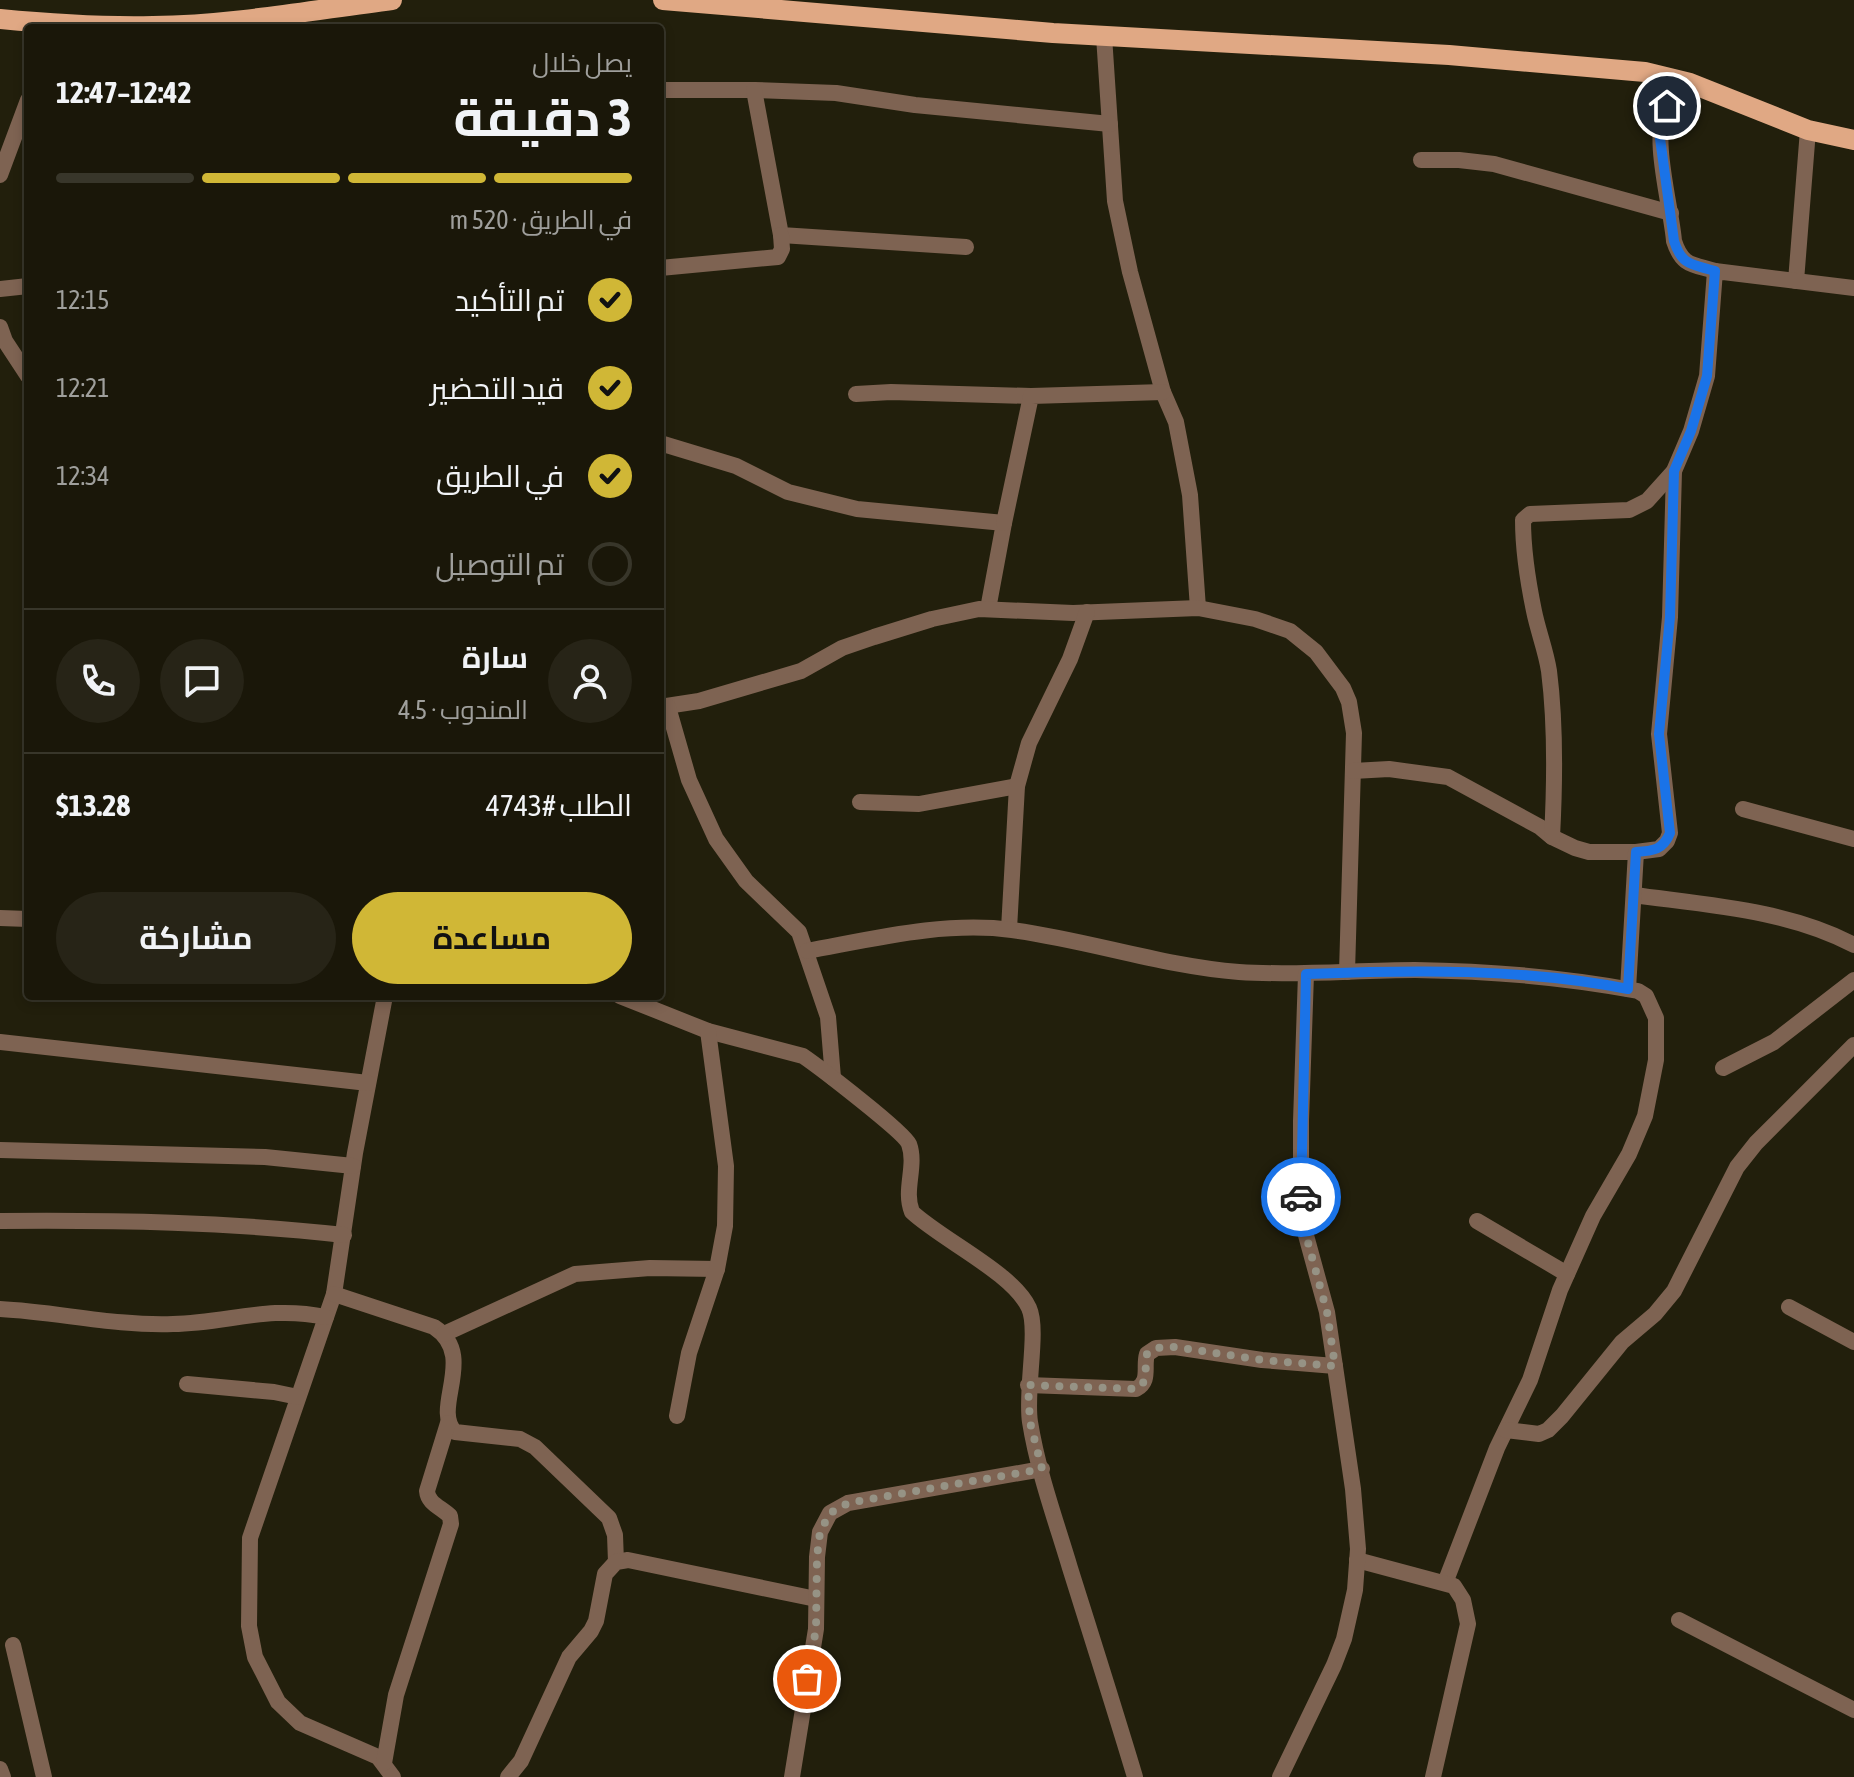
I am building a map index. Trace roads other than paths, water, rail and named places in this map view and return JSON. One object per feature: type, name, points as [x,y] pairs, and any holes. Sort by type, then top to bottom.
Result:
[{"type":"main road","points":[[219,24],[392,0]]},
{"type":"main road","points":[[663,0],[1104,36],[1479,58],[1645,72],[1690,83],[1808,130],[1854,140]]},
{"type":"main road","points":[[0,19],[40,24]]},
{"type":"street","points":[[1104,36],[1118,215],[1130,272],[1163,392],[1176,422],[1190,495],[1198,608]]},
{"type":"street","points":[[1690,83],[1672,97],[1661,119],[1661,149],[1678,255],[1684,262],[1715,271],[1854,288]]},
{"type":"street","points":[[664,90],[836,93],[893,102],[1110,124]]},
{"type":"street","points":[[664,268],[778,257],[782,249],[781,235],[754,90]]},
{"type":"street","points":[[0,175],[24,111]]},
{"type":"street","points":[[1796,281],[1808,130]]},
{"type":"street","points":[[1421,160],[1494,164],[1671,213]]},
{"type":"street","points":[[781,235],[966,247]]},
{"type":"street","points":[[1552,837],[1556,777],[1554,722],[1548,668],[1525,555],[1523,520],[1530,514],[1629,510],[1647,501],[1674,471],[1691,431],[1707,376],[1715,271]]},
{"type":"street","points":[[0,289],[24,286]]},
{"type":"street","points":[[0,327],[5,341],[24,370]]},
{"type":"street","points":[[856,394],[1031,396],[1163,392]]},
{"type":"street","points":[[988,609],[1031,396]]},
{"type":"street","points":[[664,444],[736,466],[788,492],[857,509],[1004,523]]},
{"type":"street","points":[[1353,771],[1389,769],[1448,777],[1540,827],[1552,837],[1589,852],[1659,849],[1670,833],[1659,734],[1670,617],[1674,471]]},
{"type":"street","points":[[833,1078],[828,1017],[799,932],[746,881],[716,839],[689,780],[664,707],[699,701],[801,671],[842,648],[932,619],[988,609],[1087,612],[1198,608],[1255,619],[1290,631],[1316,652],[1328,665],[1349,702],[1354,733],[1347,972]]},
{"type":"street","points":[[1009,929],[1017,786],[1029,743],[1070,659],[1087,612]]},
{"type":"street","points":[[860,802],[919,804],[1017,786]]},
{"type":"street","points":[[1743,809],[1854,839]]},
{"type":"street","points":[[1628,989],[1636,852]]},
{"type":"street","points":[[1634,895],[1769,916],[1814,928],[1854,945]]},
{"type":"street","points":[[0,918],[24,919]]},
{"type":"street","points":[[807,951],[934,930],[1009,929],[1170,962],[1238,972],[1306,974],[1414,970],[1520,974],[1584,980],[1638,991],[1646,996],[1656,1018],[1656,1060],[1645,1116],[1629,1154],[1593,1216],[1567,1274],[1530,1380],[1506,1430],[1445,1583]]},
{"type":"street","points":[[1280,1777],[1344,1639],[1355,1590],[1357,1560],[1353,1489],[1327,1312],[1301,1217],[1306,974]]},
{"type":"street","points":[[1723,1068],[1774,1042],[1854,980]]},
{"type":"street","points":[[384,1000],[353,1166],[334,1294],[250,1538],[249,1626],[255,1657],[278,1702],[300,1723],[335,1740],[367,1750],[389,1770]]},
{"type":"street","points":[[630,1000],[708,1031],[803,1056],[833,1078],[901,1131],[908,1143],[911,1166],[908,1193],[912,1212],[1009,1283],[1029,1309],[1033,1325],[1028,1385],[1030,1422],[1051,1506],[1135,1777]]},
{"type":"street","points":[[677,1416],[689,1353],[717,1269],[725,1226],[726,1166],[708,1031]]},
{"type":"street","points":[[0,1042],[368,1083]]},
{"type":"street","points":[[1506,1430],[1539,1434],[1548,1430],[1622,1342],[1655,1314],[1674,1291],[1737,1167],[1756,1143],[1854,1045]]},
{"type":"street","points":[[0,1150],[265,1157],[353,1166]]},
{"type":"street","points":[[0,1221],[116,1220],[284,1228],[344,1235]]},
{"type":"street","points":[[1477,1221],[1567,1274]]},
{"type":"street","points":[[444,1334],[579,1273],[650,1268],[717,1269]]},
{"type":"street","points":[[334,1294],[434,1327],[444,1334],[454,1355],[448,1423],[427,1491],[433,1504],[450,1516],[451,1524],[396,1695],[389,1770]]},
{"type":"street","points":[[1789,1307],[1854,1342]]},
{"type":"street","points":[[0,1309],[35,1311],[95,1321],[160,1324],[280,1311],[326,1317]]},
{"type":"street","points":[[1028,1385],[1136,1389],[1146,1379],[1147,1354],[1163,1347],[1335,1366]]},
{"type":"street","points":[[187,1384],[298,1397]]},
{"type":"street","points":[[448,1423],[455,1432],[520,1439],[535,1447],[609,1518],[615,1535],[616,1562]]},
{"type":"street","points":[[792,1777],[816,1629],[820,1532],[830,1513],[848,1503],[1042,1469]]},
{"type":"street","points":[[508,1777],[521,1761],[569,1657],[591,1631],[596,1621],[605,1574],[616,1562],[628,1560],[816,1599]]},
{"type":"street","points":[[1357,1560],[1454,1586],[1463,1600],[1468,1624],[1433,1777]]},
{"type":"street","points":[[1679,1620],[1854,1710]]},
{"type":"street","points":[[13,1645],[44,1777]]},
{"type":"street","points":[[0,1769],[3,1777]]}]
